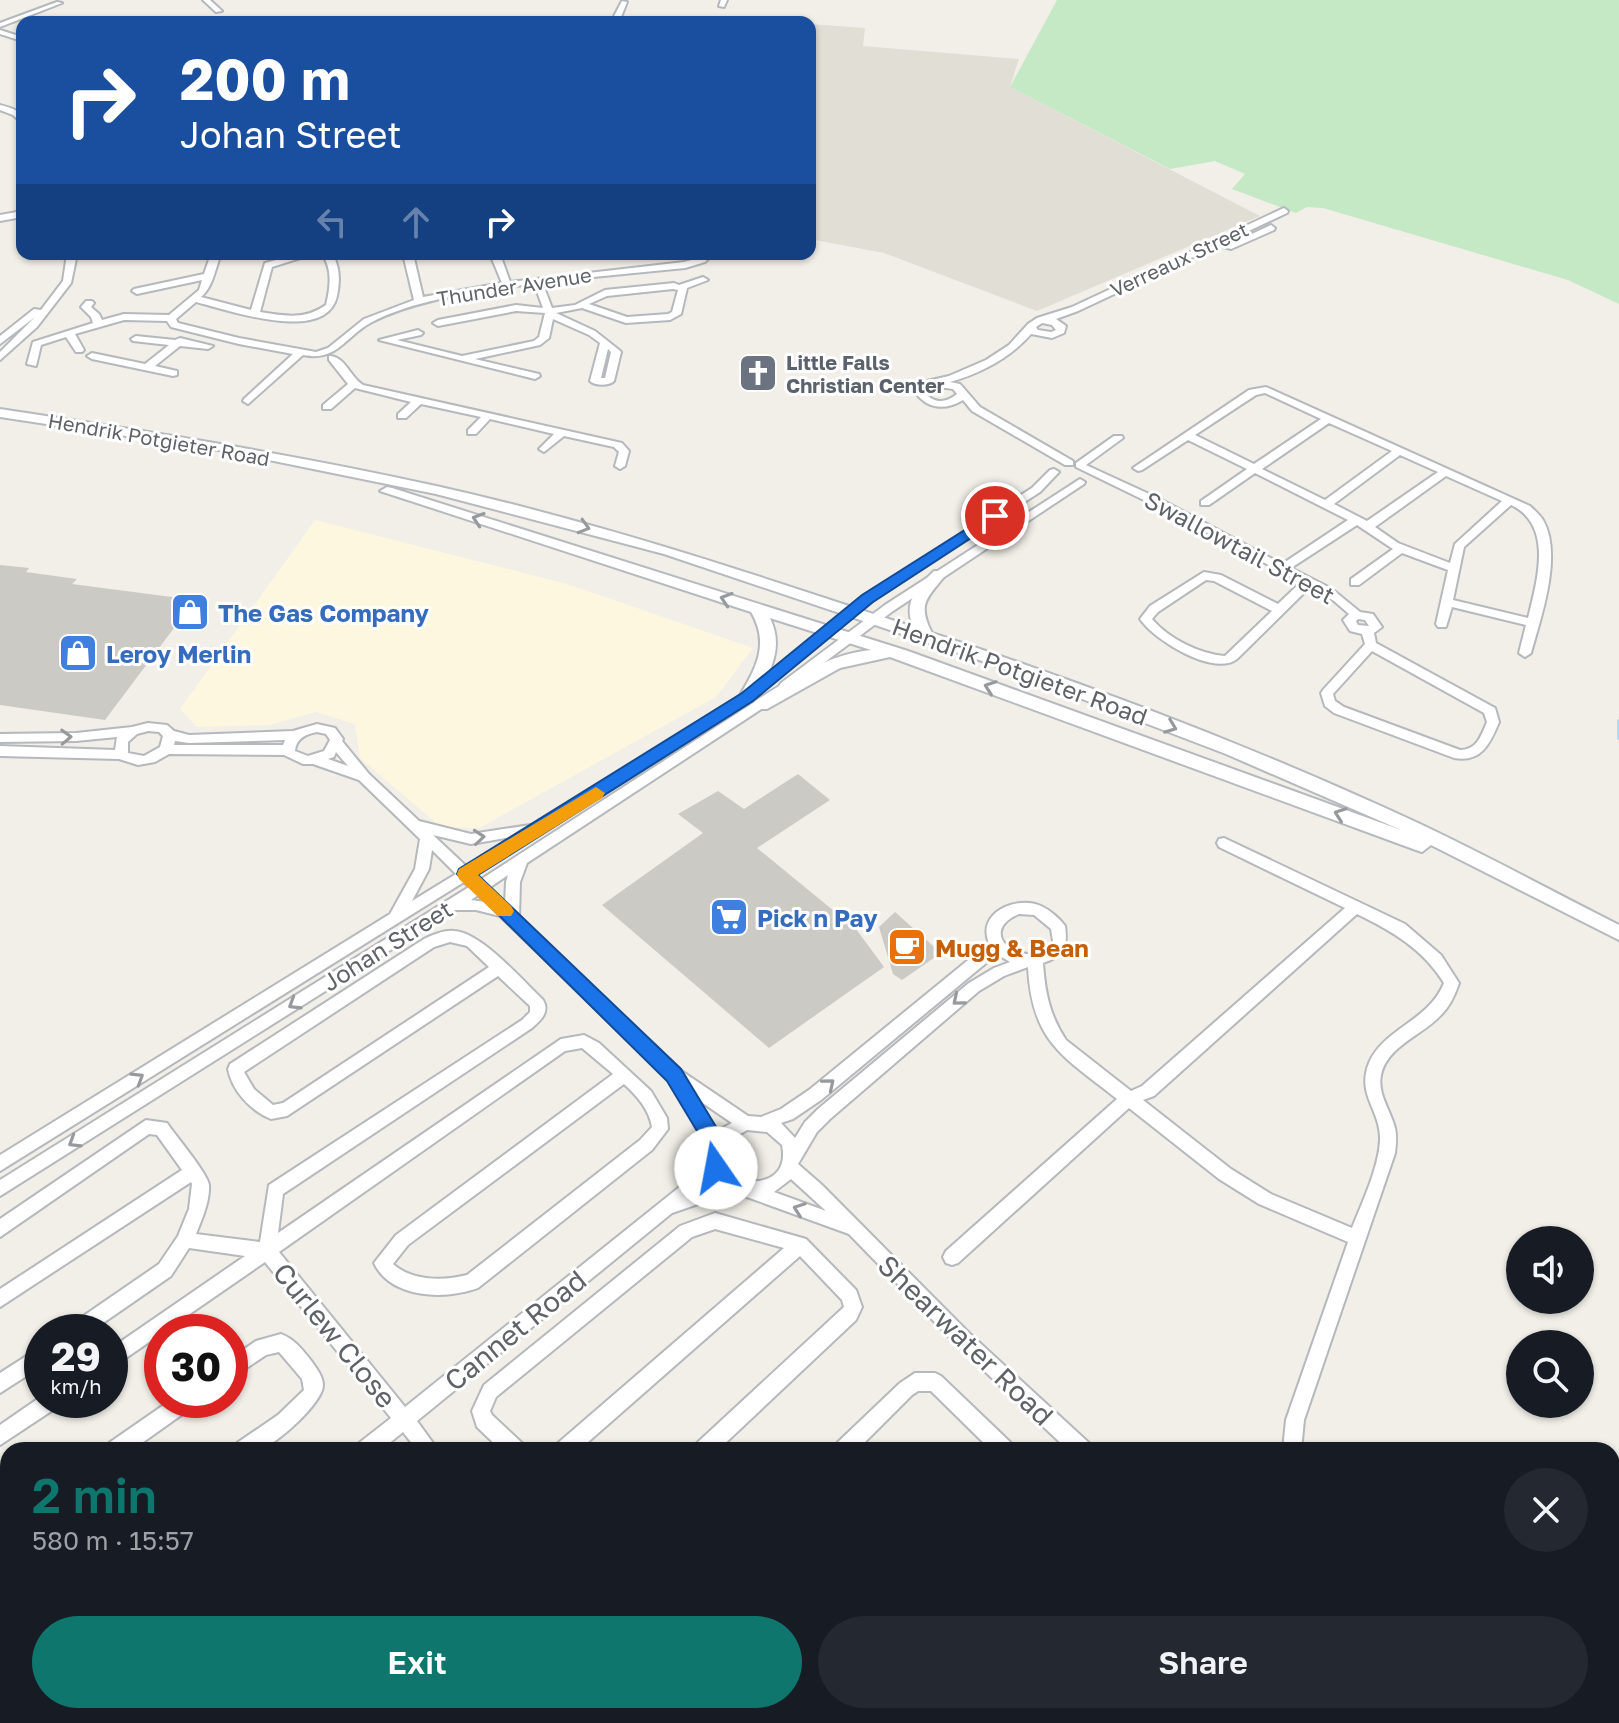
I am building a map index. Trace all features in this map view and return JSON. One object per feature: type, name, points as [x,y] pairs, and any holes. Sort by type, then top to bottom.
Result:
[{"type":"main road","name":"Hendrik Potgieter Road","points":[[0,413],[225,447],[437,490],[669,551],[925,635],[1232,750],[1412,828],[1619,933]]},
{"type":"main road","name":"Hendrik Potgieter Road","points":[[317,468],[902,655],[1518,881]]},
{"type":"main road","points":[[925,635],[915,614],[915,601],[939,574]]},
{"type":"main road","points":[[754,701],[771,648],[767,624],[756,608]]},
{"type":"main road","points":[[754,701],[837,661],[865,655],[902,655]]},
{"type":"street","points":[[206,0],[218,11]]},
{"type":"street","points":[[618,16],[624,2]]},
{"type":"street","points":[[24,16],[59,3]]},
{"type":"street","name":"Verreaux Street","points":[[1031,328],[1036,321],[1075,309],[1284,211]]},
{"type":"street","points":[[1096,307],[1271,228]]},
{"type":"street","points":[[0,357],[34,325],[68,281],[71,260]]},
{"type":"street","points":[[173,322],[203,291],[214,260]]},
{"type":"street","points":[[255,312],[268,265],[286,260]]},
{"type":"street","points":[[193,298],[298,321],[320,315],[335,294],[332,260]]},
{"type":"street","points":[[409,260],[419,301]]},
{"type":"street","points":[[497,260],[507,285]]},
{"type":"street","points":[[659,260],[661,267]]},
{"type":"street","name":"Thunder Avenue","points":[[328,354],[367,321],[419,301],[537,280],[700,260]]},
{"type":"street","points":[[137,291],[210,276]]},
{"type":"street","points":[[460,359],[537,343],[544,338],[550,312],[537,280]]},
{"type":"street","points":[[438,323],[516,308],[550,312],[582,305],[605,293],[681,287],[703,280]]},
{"type":"street","points":[[582,305],[626,320],[670,317],[676,314],[683,291],[681,287]]},
{"type":"street","points":[[0,341],[53,299]]},
{"type":"street","points":[[89,303],[86,307],[96,316],[98,324]]},
{"type":"street","name":"Verreaux Street","points":[[1047,335],[1059,333],[1075,309]]},
{"type":"street","points":[[550,312],[605,342]]},
{"type":"street","points":[[32,364],[37,343],[74,341],[128,324],[137,316]]},
{"type":"street","points":[[74,341],[98,324],[137,316],[300,353],[328,354],[342,365],[351,380],[419,400],[621,446],[624,451],[620,466]]},
{"type":"street","points":[[1045,320],[1061,326]]},
{"type":"street","points":[[173,322],[180,342]]},
{"type":"street","points":[[1013,347],[1031,328],[1047,335]]},
{"type":"street","points":[[418,333],[384,340],[535,376]]},
{"type":"street","points":[[1047,335],[1013,347],[974,372],[926,386],[920,392],[925,400],[970,414],[1040,453],[1064,482],[1118,438]]},
{"type":"street","points":[[136,339],[159,344],[180,342],[208,346]]},
{"type":"street","points":[[146,368],[180,342]]},
{"type":"street","points":[[248,401],[300,353]]},
{"type":"street","points":[[92,356],[173,373]]},
{"type":"street","points":[[937,404],[950,404],[961,394],[974,372]]},
{"type":"street","points":[[327,407],[351,380]]},
{"type":"street","name":"Swallowtail Street","points":[[938,382],[956,386],[961,394],[998,423],[1080,472],[1120,484],[1343,601],[1356,615],[1350,618],[1349,623],[1354,628],[1367,631],[1371,645]]},
{"type":"street","points":[[1138,468],[1261,390],[1273,392],[1326,420],[1509,501],[1536,515],[1541,523],[1545,570],[1525,653]]},
{"type":"street","points":[[402,416],[419,400]]},
{"type":"street","points":[[472,432],[488,416]]},
{"type":"street","points":[[1205,503],[1326,420]]},
{"type":"street","points":[[544,449],[562,432]]},
{"type":"street","points":[[1189,436],[1368,526],[1372,532],[1453,568]]},
{"type":"street","points":[[1326,505],[1397,452]]},
{"type":"street","points":[[1054,470],[1080,472]]},
{"type":"street","name":"Johan Street","points":[[0,1164],[466,874],[754,701],[852,611],[923,560],[1036,490],[1054,470]]},
{"type":"street","name":"Johan Street","points":[[0,1189],[521,860],[1012,525],[1080,472]]},
{"type":"street","points":[[1368,526],[1443,473]]},
{"type":"street","points":[[1442,624],[1459,546],[1509,501]]},
{"type":"street","points":[[995,516],[1012,525]]},
{"type":"street","points":[[1282,569],[1356,520]]},
{"type":"street","points":[[1355,582],[1402,547]]},
{"type":"street","points":[[1280,610],[1217,578],[1204,576],[1154,609],[1146,619],[1152,629],[1201,656],[1220,661],[1233,656],[1280,610],[1308,582]]},
{"type":"street","points":[[1447,602],[1532,623]]},
{"type":"street","points":[[1371,645],[1490,711],[1493,722],[1480,750],[1475,754],[1459,755],[1339,710],[1329,703],[1327,693],[1371,645]]},
{"type":"street","points":[[0,738],[76,737],[155,727],[170,735],[189,739],[296,735],[310,729],[324,729],[335,734],[337,744],[364,777],[674,1075],[754,1123],[784,1135],[791,1162]]},
{"type":"street","points":[[121,755],[119,745],[133,731]]},
{"type":"street","points":[[166,749],[170,735]]},
{"type":"street","points":[[288,750],[296,735]]},
{"type":"street","points":[[316,760],[329,754],[337,744]]},
{"type":"street","points":[[0,751],[121,755],[131,760],[146,760],[166,749],[288,750],[300,760],[316,760],[364,777]]},
{"type":"street","points":[[422,831],[471,839],[543,827]]},
{"type":"street","points":[[395,918],[422,869],[422,831]]},
{"type":"street","points":[[1224,843],[1400,928],[1446,971],[1452,983],[1448,999],[1432,1017],[1407,1033],[1381,1056],[1373,1072],[1372,1088],[1388,1130],[1387,1153],[1295,1420],[1293,1442]]},
{"type":"street","points":[[509,915],[513,882],[521,860]]},
{"type":"street","points":[[451,905],[476,905],[509,915]]},
{"type":"street","points":[[952,1257],[1129,1098],[1148,1091],[1356,906]]},
{"type":"street","points":[[674,1075],[716,1145],[716,1168],[740,1188],[773,1185],[791,1162],[811,1127],[824,1114],[974,987],[999,972],[1052,954],[1060,942],[1058,926],[1037,910],[1018,908],[1001,915],[993,924],[991,935],[996,946],[1008,957],[1030,961]]},
{"type":"street","points":[[267,1251],[275,1190],[537,1015],[538,1004],[533,997],[462,936],[441,938],[236,1069],[237,1077],[271,1112],[287,1109],[498,968]]},
{"type":"street","points":[[716,1145],[728,1131],[787,1114],[815,1095],[996,946]]},
{"type":"street","points":[[1030,961],[1037,1000],[1046,1025],[1061,1045],[1225,1174],[1265,1199],[1356,1238]]},
{"type":"street","points":[[128,1348],[561,1045],[584,1041],[623,1076],[649,1100],[661,1119],[660,1129],[646,1145],[472,1282],[446,1289],[394,1277],[386,1271],[383,1263],[402,1240],[623,1076]]},
{"type":"street","points":[[0,1229],[146,1127],[161,1128],[194,1171],[201,1183],[201,1194],[185,1240],[165,1270],[101,1314]]},
{"type":"street","name":"Shearwater Road","points":[[791,1162],[852,1229],[1073,1442]]},
{"type":"street","name":"Cannet Road","points":[[376,1442],[716,1168]]},
{"type":"street","points":[[0,1299],[194,1171]]},
{"type":"street","name":"Shearwater Road","points":[[740,1188],[852,1229]]},
{"type":"street","name":"Cannet Road","points":[[664,1209],[740,1188]]},
{"type":"street","points":[[506,1442],[484,1421],[481,1411],[490,1391],[686,1231],[715,1221],[800,1245],[850,1296],[853,1307],[850,1314],[713,1442]]},
{"type":"street","points":[[185,1240],[267,1251]]},
{"type":"street","points":[[574,1442],[800,1245]]},
{"type":"street","name":"Curlew Close","points":[[267,1251],[422,1442]]},
{"type":"street","points":[[248,1357],[262,1347],[281,1343],[289,1347],[311,1376],[314,1387],[313,1395],[303,1406],[255,1442]]},
{"type":"street","points":[[0,1384],[24,1367]]},
{"type":"street","points":[[852,1442],[906,1389],[924,1380],[935,1382],[989,1442]]},
{"type":"street","points":[[0,1436],[26,1418]]},
{"type":"street","points":[[127,1442],[161,1418]]},
{"type":"shaded area","points":[[816,24],[865,28],[863,46],[1019,59],[1010,87],[1260,216],[1037,311],[884,253],[816,240]]},
{"type":"shaded area","points":[[315,520],[567,584],[753,648],[716,697],[479,828],[441,827],[360,758],[355,724],[316,712],[269,725],[197,727],[180,709]]},
{"type":"green space","points":[[1057,0],[1619,0],[1619,304],[1568,280],[1323,208],[1307,207],[1296,213],[1232,189],[1245,174],[1215,161],[1170,169],[1010,87]]},
{"type":"building","name":"Leroy Merlin","points":[[0,565],[77,579],[72,584],[195,600],[105,720],[0,705]]},
{"type":"building","name":"Pick n Pay","points":[[798,774],[830,800],[757,848],[856,929],[884,967],[769,1048],[602,905],[703,833],[678,814],[718,791],[744,809]]},
{"type":"building","name":"Mugg & Bean","points":[[895,912],[941,953],[902,980],[893,974],[879,927]]},
{"type":"waterway","points":[[1619,721],[1619,738]]},
{"type":"slow traffic","points":[[505,911],[466,874],[596,793]]},
{"type":"place","name":"Little Falls Christian Center","points":[[758,373]]},
{"type":"place","name":"The Gas Company","points":[[190,612]]},
{"type":"place","name":"Leroy Merlin","points":[[78,653]]},
{"type":"place","name":"Pick n Pay","points":[[729,917]]},
{"type":"place","name":"Mugg & Bean","points":[[907,947]]},
{"type":"route","points":[[716,1168],[716,1145],[674,1075],[466,874],[747,697],[867,599],[995,516]]}]
